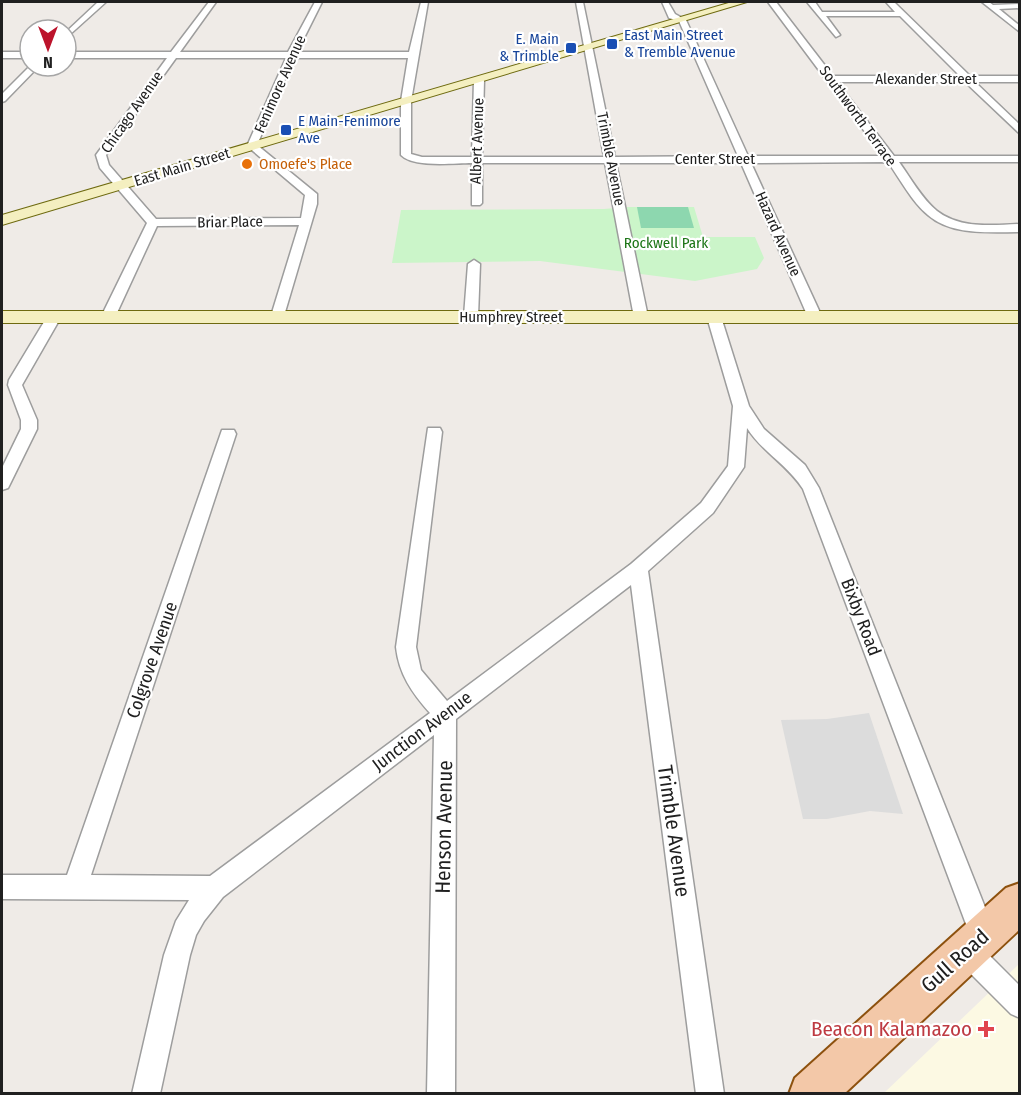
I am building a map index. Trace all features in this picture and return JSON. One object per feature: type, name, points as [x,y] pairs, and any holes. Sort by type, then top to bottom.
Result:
[{"type":"main road","name":"Gull Road","points":[[812,1094],[974,942],[1020,902]]},
{"type":"street","points":[[78,25],[102,2]]},
{"type":"street","name":"Chicago Avenue","points":[[153,223],[101,161],[101,155],[212,2]]},
{"type":"street","name":"Fenimore Avenue","points":[[278,316],[311,204],[309,190],[252,146],[291,55],[318,2]]},
{"type":"street","points":[[406,101],[425,2]]},
{"type":"street","name":"Trimble Avenue","points":[[579,2],[612,159],[641,317]]},
{"type":"street","name":"Hazard Avenue","points":[[665,2],[672,16],[682,20],[815,317]]},
{"type":"street","name":"East Main Street","points":[[2,220],[742,2]]},
{"type":"street","name":"Southworth Terrace","points":[[772,2],[931,212],[951,224],[969,227],[1020,228]]},
{"type":"street","points":[[811,2],[836,35]]},
{"type":"street","points":[[890,2],[1020,131]]},
{"type":"street","points":[[988,4],[1020,6]]},
{"type":"street","points":[[988,4],[1020,30]]},
{"type":"street","points":[[820,15],[902,14]]},
{"type":"street","points":[[2,55],[18,55]]},
{"type":"street","points":[[78,55],[413,55]]},
{"type":"street","points":[[2,99],[23,78]]},
{"type":"street","name":"Alexander Street","points":[[832,79],[1020,79]]},
{"type":"street","name":"Albert Avenue","points":[[476,203],[479,80]]},
{"type":"street","name":"Center Street","points":[[406,101],[406,155],[410,158],[476,160],[1020,159]]},
{"type":"street","name":"Briar Place","points":[[153,223],[306,221]]},
{"type":"street","points":[[108,317],[153,223]]},
{"type":"street","points":[[471,316],[474,264]]},
{"type":"street","name":"Humphrey Street","points":[[2,317],[1020,317]]},
{"type":"street","points":[[2,484],[29,429],[29,420],[15,385],[16,381],[54,317]]},
{"type":"street","name":"Bixby Road","points":[[714,317],[741,406],[758,433],[799,469],[811,488],[974,942]]},
{"type":"street","name":"Junction Avenue","points":[[214,888],[638,569],[707,508],[736,466],[741,406]]},
{"type":"street","points":[[434,432],[406,647],[406,662],[416,682],[445,713]]},
{"type":"street","name":"Colgrove Avenue","points":[[75,887],[228,434]]},
{"type":"street","name":"Trimble Avenue","points":[[638,569],[710,1094]]},
{"type":"street","name":"Henson Avenue","points":[[441,1094],[445,713]]},
{"type":"street","points":[[2,887],[214,888]]},
{"type":"street","points":[[146,1094],[177,955],[185,930],[195,912],[214,888]]},
{"type":"street","points":[[974,942],[1020,1005]]},
{"type":"shaded area","points":[[869,713],[903,814],[870,811],[827,819],[803,819],[781,720],[827,719]]},
{"type":"shaded area","name":"Beacon Kalamazoo","points":[[1019,964],[1019,1093],[884,1093]]},
{"type":"green space","points":[[637,207],[688,207],[694,228],[641,228]]},
{"type":"green space","name":"Rockwell Park","points":[[694,207],[703,237],[755,237],[764,258],[757,269],[695,281],[540,261],[392,263],[401,210]]},
{"type":"place","name":"East Main Street & Tremble Avenue","points":[[612,44]]},
{"type":"place","name":"E. Main & Trimble","points":[[571,48]]},
{"type":"place","name":"E Main-Fenimore Ave","points":[[286,130]]},
{"type":"place","name":"Omoefe's Place","points":[[247,164]]},
{"type":"place","name":"Beacon Kalamazoo","points":[[986,1029]]}]
